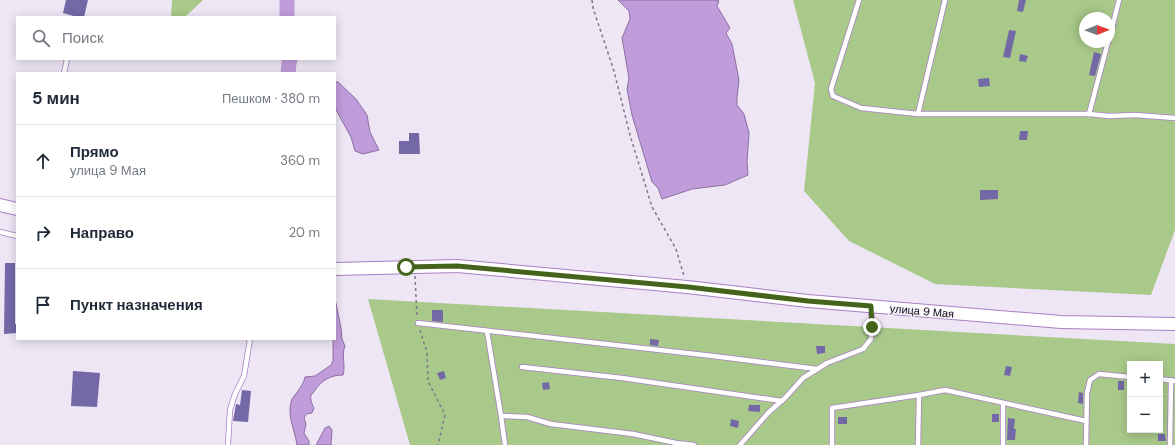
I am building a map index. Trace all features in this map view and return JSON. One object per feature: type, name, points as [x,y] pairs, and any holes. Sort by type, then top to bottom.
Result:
[{"type":"main road","points":[[0,205],[16,209]]},
{"type":"main road","name":"улица 9 Мая","points":[[339,269],[457,266],[688,287],[808,301],[1061,322],[1175,324]]},
{"type":"lane","points":[[858,0],[831,89],[833,96],[861,108],[918,114],[1089,114],[1175,118]]},
{"type":"lane","points":[[918,114],[945,0]]},
{"type":"lane","points":[[1115,16],[1119,0]]},
{"type":"lane","points":[[1089,114],[1107,48]]},
{"type":"lane","points":[[64,72],[67,60]]},
{"type":"lane","points":[[0,232],[16,236]]},
{"type":"lane","points":[[740,445],[763,418],[782,401],[803,378],[827,363],[863,349],[871,339],[871,306]]},
{"type":"lane","points":[[418,323],[817,369]]},
{"type":"lane","points":[[486,331],[505,445]]},
{"type":"lane","points":[[228,445],[230,410],[235,394],[244,376],[250,340]]},
{"type":"lane","points":[[522,367],[622,378],[782,401]]},
{"type":"lane","points":[[1086,445],[1087,393],[1090,380],[1099,374],[1127,377]]},
{"type":"lane","points":[[1163,379],[1173,380],[1170,445]]},
{"type":"lane","points":[[832,445],[832,408],[945,390],[1086,421]]},
{"type":"lane","points":[[918,445],[919,395]]},
{"type":"lane","points":[[1003,403],[1003,445]]},
{"type":"lane","points":[[501,416],[527,417],[551,424],[633,434],[676,443],[694,445]]},
{"type":"path","points":[[592,0],[593,8],[614,71],[630,135],[652,207],[676,249],[688,287]]},
{"type":"path","points":[[414,267],[418,323],[427,353],[428,381],[445,415],[438,445]]},
{"type":"green space","points":[[172,0],[203,0],[186,16],[171,16]]},
{"type":"green space","points":[[793,0],[1175,0],[1175,230],[1151,295],[935,284],[849,241],[804,191],[815,83]]},
{"type":"green space","points":[[368,299],[1175,344],[1175,445],[410,445]]},
{"type":"shaded area","points":[[618,0],[719,1],[717,6],[730,28],[726,33],[732,44],[739,80],[737,105],[744,114],[749,133],[747,162],[748,175],[725,185],[692,189],[662,199],[658,188],[652,182],[632,115],[627,89],[629,78],[622,38],[630,19],[629,11]]},
{"type":"shaded area","points":[[336,82],[338,82],[356,99],[367,115],[370,132],[379,150],[363,154],[355,151],[351,137],[336,110]]},
{"type":"shaded area","points":[[336,304],[342,339],[345,346],[343,353],[343,375],[327,379],[318,386],[311,395],[314,408],[312,413],[306,414],[304,418],[306,424],[304,433],[309,441],[309,445],[297,445],[290,416],[290,405],[292,399],[305,377],[315,376],[331,365],[333,361],[333,340],[336,340]]},
{"type":"shaded area","points":[[329,426],[332,430],[331,445],[316,445],[325,428]]},
{"type":"building","points":[[66,0],[88,0],[84,16],[74,16],[63,13]]},
{"type":"building","points":[[1019,0],[1026,0],[1023,12],[1017,11]]},
{"type":"building","points":[[1009,30],[1016,31],[1010,58],[1003,57]]},
{"type":"building","points":[[1094,52],[1101,54],[1095,76],[1089,75]]},
{"type":"building","points":[[1020,54],[1028,56],[1026,62],[1019,61]]},
{"type":"building","points":[[989,78],[990,86],[979,87],[978,79]]},
{"type":"building","points":[[1020,131],[1028,131],[1027,140],[1019,140]]},
{"type":"building","points":[[409,133],[419,133],[420,154],[399,154],[399,141],[409,141]]},
{"type":"building","points":[[980,190],[998,190],[998,199],[980,200]]},
{"type":"building","points":[[5,263],[15,263],[16,333],[4,334]]},
{"type":"building","points":[[432,310],[443,310],[443,322],[432,321]]},
{"type":"building","points":[[650,339],[659,340],[658,346],[650,345]]},
{"type":"building","points":[[816,346],[825,346],[825,353],[817,354]]},
{"type":"building","points":[[1006,366],[1012,367],[1010,376],[1004,375]]},
{"type":"building","points":[[73,371],[100,373],[97,407],[71,406]]},
{"type":"building","points":[[444,371],[446,378],[440,380],[437,373]]},
{"type":"building","points":[[1118,381],[1124,381],[1124,390],[1118,390]]},
{"type":"building","points":[[549,382],[550,389],[543,390],[542,383]]},
{"type":"building","points":[[242,390],[251,391],[248,422],[233,421],[236,404],[240,405]]},
{"type":"building","points":[[1079,392],[1083,393],[1083,404],[1078,403]]},
{"type":"building","points":[[749,405],[760,405],[760,412],[748,411]]},
{"type":"building","points":[[992,414],[999,414],[999,422],[992,422]]},
{"type":"building","points":[[838,417],[847,417],[847,424],[838,424]]},
{"type":"building","points":[[1008,418],[1015,419],[1015,440],[1007,440]]},
{"type":"building","points":[[731,419],[739,421],[738,428],[730,426]]},
{"type":"building","points":[[1158,434],[1165,434],[1166,441],[1158,441]]},
{"type":"waterway","points":[[287,0],[287,16]]},
{"type":"waterway","points":[[288,72],[290,60]]},
{"type":"route","points":[[406,267],[457,266],[688,287],[808,301],[871,306],[872,327]]}]
